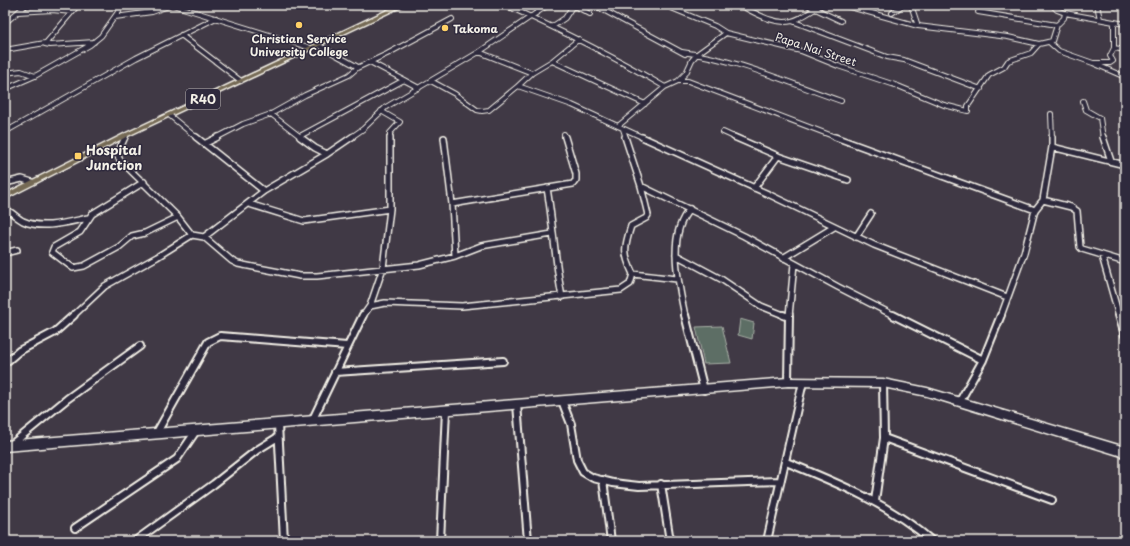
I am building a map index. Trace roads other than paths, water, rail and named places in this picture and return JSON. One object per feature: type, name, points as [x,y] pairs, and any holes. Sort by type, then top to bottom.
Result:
[{"type":"main road","name":"R40","points":[[5,197],[126,135],[402,5]]},
{"type":"street","points":[[5,23],[26,5]]},
{"type":"street","points":[[45,43],[78,5]]},
{"type":"street","points":[[5,89],[35,76],[94,42],[123,5]]},
{"type":"street","points":[[115,17],[152,12],[172,5],[315,46],[358,67]]},
{"type":"street","points":[[505,5],[553,26],[629,64],[665,87]]},
{"type":"street","points":[[204,237],[264,191],[327,154],[366,127],[380,110],[479,52],[548,5]]},
{"type":"street","points":[[594,5],[682,52],[692,60]]},
{"type":"street","name":"Papa Nai Street","points":[[664,5],[715,26],[726,33],[796,50],[918,94],[944,105],[968,111],[968,106],[981,89]]},
{"type":"street","points":[[740,5],[777,21],[786,22],[792,21],[822,5]]},
{"type":"street","points":[[807,5],[841,21]]},
{"type":"street","points":[[843,5],[918,26],[1008,37],[1039,44],[1052,41],[1057,25],[1064,18],[1065,13]]},
{"type":"street","points":[[892,13],[903,5]]},
{"type":"street","points":[[911,5],[918,26]]},
{"type":"street","points":[[1052,5],[1057,10],[1065,13],[1125,24]]},
{"type":"street","points":[[1097,5],[1100,19]]},
{"type":"street","points":[[553,26],[565,18],[572,6],[590,14]]},
{"type":"street","points":[[18,12],[52,10],[72,12]]},
{"type":"street","points":[[978,12],[993,12],[1035,22],[1057,25]]},
{"type":"street","points":[[5,132],[128,63],[216,18]]},
{"type":"street","points":[[206,143],[243,124],[271,114],[351,74],[358,67],[452,19]]},
{"type":"street","points":[[792,21],[887,57],[904,60],[981,89],[989,75],[1004,67],[1008,61],[1031,53],[1039,44]]},
{"type":"street","points":[[1093,63],[1113,61],[1110,56],[1114,48],[1114,22]]},
{"type":"street","points":[[621,127],[665,87],[678,81],[686,73],[692,60],[697,54],[726,33]]},
{"type":"street","points":[[181,35],[241,81]]},
{"type":"street","points":[[431,81],[455,94],[478,110],[489,110],[532,73],[552,61],[579,39]]},
{"type":"street","points":[[5,50],[45,43],[50,45],[94,42]]},
{"type":"street","points":[[1049,42],[1059,51],[1093,63],[1125,77]]},
{"type":"street","points":[[1114,48],[1125,50]]},
{"type":"street","points":[[479,52],[532,73]]},
{"type":"street","points":[[682,52],[697,54],[785,80],[841,101]]},
{"type":"street","points":[[552,61],[645,104]]},
{"type":"street","points":[[370,62],[419,88]]},
{"type":"street","points":[[5,73],[21,71],[35,76]]},
{"type":"street","points":[[686,73],[688,81]]},
{"type":"street","points":[[300,136],[404,80]]},
{"type":"street","points":[[678,81],[688,81],[915,167],[1035,210]]},
{"type":"street","points":[[518,86],[572,105],[754,188],[856,237],[1007,297]]},
{"type":"street","points":[[1083,101],[1082,105],[1086,112],[1100,118],[1104,142],[1111,161]]},
{"type":"street","points":[[312,421],[347,346],[365,311],[370,306],[383,268],[390,209],[390,133],[400,122],[380,110]]},
{"type":"street","points":[[271,114],[315,148],[327,154]]},
{"type":"street","points":[[960,401],[983,360],[1024,253],[1035,210],[1043,200],[1052,147],[1051,114]]},
{"type":"street","points":[[169,115],[206,143],[264,191]]},
{"type":"street","points":[[370,306],[385,303],[462,306],[562,297],[621,290],[628,287],[631,283],[633,274],[625,257],[626,241],[631,226],[646,218],[648,215],[641,186],[621,127]]},
{"type":"street","points":[[722,132],[778,156],[848,180]]},
{"type":"street","points":[[452,204],[573,184],[576,180],[576,174],[564,134]]},
{"type":"street","points":[[126,135],[117,155],[120,160],[178,217],[192,235]]},
{"type":"street","points":[[444,138],[452,204],[455,256]]},
{"type":"street","points":[[1052,147],[1111,161],[1125,166]]},
{"type":"street","points":[[754,188],[778,156]]},
{"type":"street","points":[[5,183],[22,179],[32,182]]},
{"type":"street","points":[[144,182],[102,207],[88,218],[80,232],[54,248],[52,252],[73,268],[84,266],[119,247],[132,236],[145,233],[178,217]]},
{"type":"street","points":[[641,186],[690,209],[794,264],[983,360]]},
{"type":"street","points":[[547,188],[554,229],[552,234],[555,244],[562,297]]},
{"type":"street","points":[[1043,200],[1076,210],[1078,213],[1080,247],[1086,251],[1125,262]]},
{"type":"street","points":[[248,204],[304,221],[390,209]]},
{"type":"street","points":[[5,209],[13,212],[22,220],[41,224],[68,222],[88,218]]},
{"type":"street","points":[[690,209],[682,219],[678,230],[676,255],[677,279],[704,390]]},
{"type":"street","points":[[856,237],[870,214]]},
{"type":"street","points":[[783,258],[834,227]]},
{"type":"street","points":[[5,363],[31,344],[55,332],[105,286],[192,235],[204,237],[232,261],[300,276],[330,275],[419,265],[455,256],[481,246],[552,234]]},
{"type":"street","points":[[5,253],[17,250]]},
{"type":"street","points":[[676,255],[721,279],[761,306],[789,317]]},
{"type":"street","points":[[1102,256],[1125,335]]},
{"type":"street","points":[[788,382],[789,317],[794,264]]},
{"type":"street","points":[[633,274],[677,279]]},
{"type":"street","points":[[156,434],[208,342],[215,338],[220,336],[347,346]]},
{"type":"street","points":[[8,446],[67,399],[140,346]]},
{"type":"street","points":[[5,353],[12,357]]},
{"type":"street","points":[[335,372],[503,362]]},
{"type":"street","points":[[8,446],[788,382],[803,382],[883,384],[927,392],[1125,452]]},
{"type":"street","points":[[767,541],[779,481],[786,462],[803,382]]},
{"type":"street","points":[[875,501],[884,438],[883,384]]},
{"type":"street","points":[[562,401],[572,426],[575,451],[582,470],[588,476],[639,486],[661,484],[779,481]]},
{"type":"street","points":[[517,404],[528,541]]},
{"type":"street","points":[[440,541],[446,410]]},
{"type":"street","points":[[278,424],[282,540]]},
{"type":"street","points":[[75,528],[177,459],[196,431]]},
{"type":"street","points":[[135,541],[214,484],[257,450],[278,437]]},
{"type":"street","points":[[884,438],[1052,500]]},
{"type":"street","points":[[786,462],[875,501],[908,520],[932,541]]},
{"type":"street","points":[[603,480],[612,541]]},
{"type":"street","points":[[661,484],[670,541]]},
{"type":"place","name":"Christian Service University College","points":[[299,25]]},
{"type":"place","name":"Takoma","points":[[445,28]]},
{"type":"place","name":"Hospital Junction","points":[[78,156]]}]
